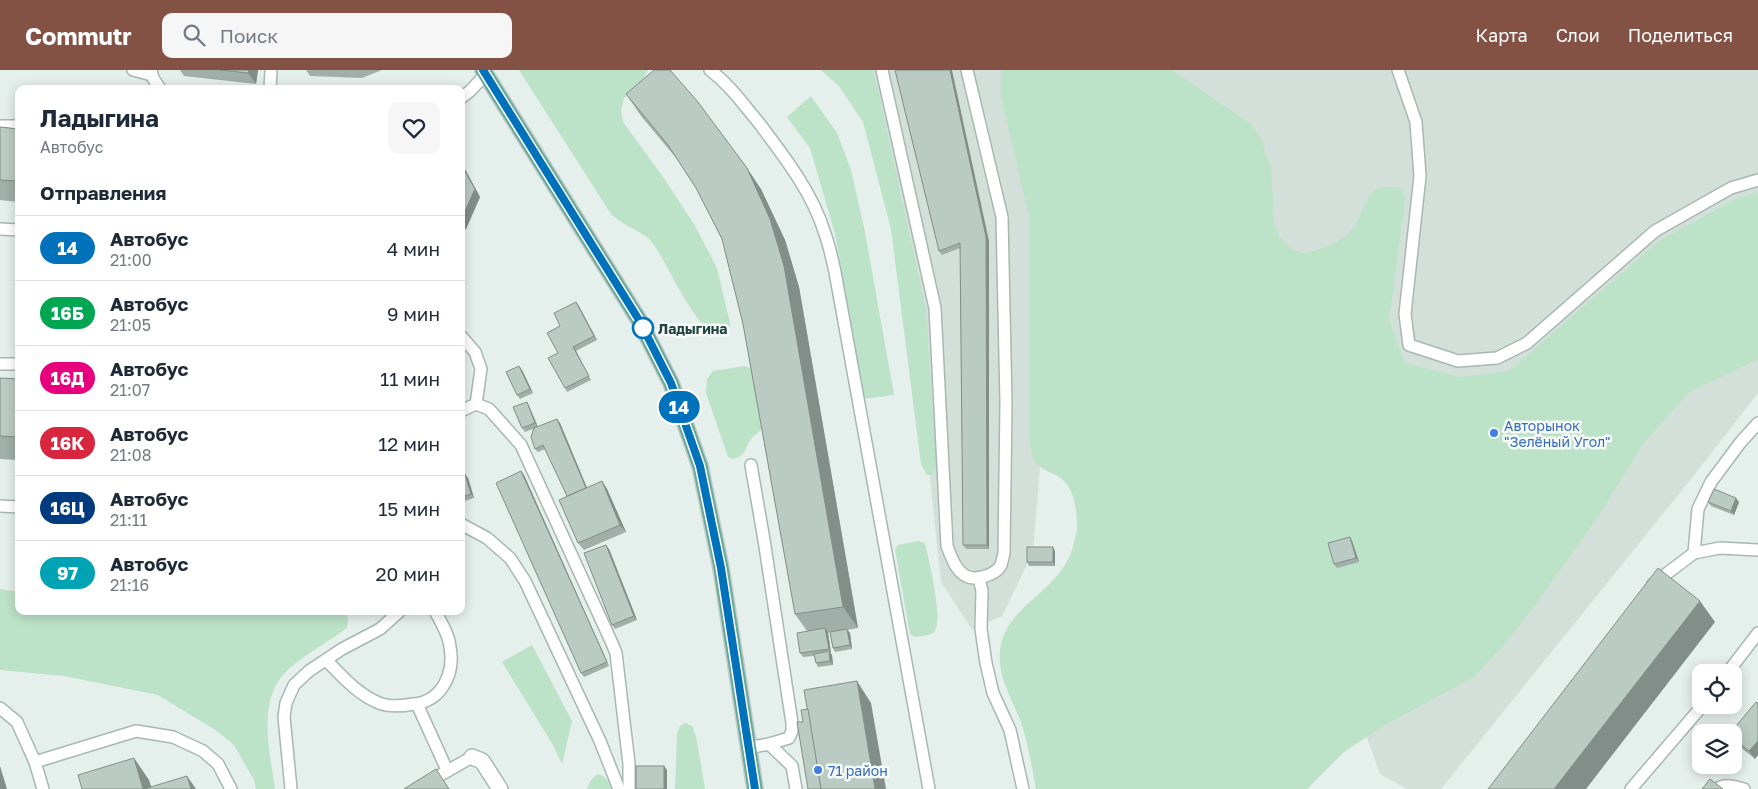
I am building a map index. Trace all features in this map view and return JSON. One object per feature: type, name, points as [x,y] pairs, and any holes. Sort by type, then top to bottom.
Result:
[{"type":"main road","points":[[485,72],[639,320],[671,383],[700,466],[721,568],[755,789]]},
{"type":"street","points":[[472,757],[482,761],[500,789]]},
{"type":"lane","points":[[133,70],[152,72],[158,85]]},
{"type":"lane","points":[[270,85],[271,70]]},
{"type":"lane","points":[[710,70],[733,90],[778,149],[802,184],[824,229],[835,272],[929,789]]},
{"type":"lane","points":[[882,70],[935,308],[947,546],[956,566],[966,576],[979,578],[991,574],[1000,566],[1004,554],[1006,403],[1002,217],[967,70]]},
{"type":"lane","points":[[1398,70],[1416,122],[1420,176],[1405,314],[1409,345],[1435,354],[1458,361],[1497,358],[1527,343],[1655,231],[1732,188],[1758,180]]},
{"type":"lane","points":[[465,95],[485,72]]},
{"type":"lane","points":[[0,126],[15,126]]},
{"type":"lane","points":[[0,229],[15,230]]},
{"type":"lane","points":[[465,341],[475,352],[481,369],[476,404]]},
{"type":"lane","points":[[0,364],[15,364]]},
{"type":"lane","points":[[465,409],[476,404],[489,409],[521,445],[611,641],[616,653],[629,764],[629,789]]},
{"type":"lane","points":[[1694,553],[1698,509],[1711,482],[1740,443],[1758,423]]},
{"type":"lane","points":[[748,748],[789,738],[792,731],[766,549],[751,466]]},
{"type":"lane","points":[[0,506],[15,507]]},
{"type":"lane","points":[[465,526],[487,538],[510,558],[525,581],[600,741],[620,789]]},
{"type":"lane","points":[[1646,593],[1676,566],[1694,553],[1720,548],[1758,550]]},
{"type":"lane","points":[[979,578],[982,591],[982,628],[986,664],[994,693],[1010,730],[1023,789]]},
{"type":"lane","points":[[291,789],[285,725],[286,703],[294,685],[309,671],[342,649],[380,629],[396,615]]},
{"type":"lane","points":[[326,660],[358,692],[381,704],[402,706],[432,699],[444,687],[450,672],[450,647],[437,615]]},
{"type":"lane","points":[[1734,664],[1758,632]]},
{"type":"lane","points":[[417,704],[447,770]]},
{"type":"lane","points":[[0,708],[17,722],[36,762],[43,789]]},
{"type":"lane","points":[[1630,789],[1695,714]]},
{"type":"lane","points":[[36,762],[136,731],[173,737],[203,751],[218,764],[231,789]]},
{"type":"lane","points":[[769,744],[792,766],[796,789]]},
{"type":"lane","points":[[416,789],[472,757]]},
{"type":"lane","points":[[1717,789],[1721,786],[1744,789]]},
{"type":"shaded area","points":[[864,70],[1009,70],[1036,187],[1043,430],[1033,552],[1002,616],[972,629],[941,582],[911,298]]},
{"type":"shaded area","name":"Авторынок \"Зелёный Угол\"","points":[[1156,70],[1758,70],[1758,393],[1441,789],[1407,789],[1380,774],[1272,473]]},
{"type":"green space","points":[[519,70],[648,70],[642,81],[624,98],[621,110],[623,122],[694,224],[717,268],[730,323],[726,335],[714,333],[703,324],[683,296],[657,249],[649,239],[611,214]]},
{"type":"green space","points":[[821,70],[873,70],[926,310],[936,459],[936,467],[932,475],[927,475],[921,464],[891,229],[863,122],[839,86]]},
{"type":"green space","points":[[1001,70],[1172,70],[1252,125],[1261,139],[1271,168],[1274,221],[1279,236],[1291,249],[1306,254],[1331,244],[1349,233],[1373,192],[1380,188],[1390,187],[1403,190],[1405,201],[1389,320],[1405,363],[1460,377],[1509,371],[1660,240],[1736,199],[1758,192],[1758,359],[1688,393],[1643,444],[1598,517],[1536,604],[1502,647],[1474,677],[1385,725],[1344,752],[1307,789],[1036,789],[1021,722],[1003,678],[1000,650],[1004,634],[1012,621],[1057,576],[1066,563],[1077,533],[1077,522],[1076,508],[1070,489],[1062,479],[1039,465],[1034,459],[1030,446],[1029,216],[1001,97]]},
{"type":"green space","points":[[811,96],[837,133],[851,170],[865,232],[894,395],[863,399],[835,234],[810,148],[787,117]]},
{"type":"green space","points":[[745,366],[756,371],[766,426],[750,441],[741,456],[732,459],[728,457],[706,393],[707,379],[713,371]]},
{"type":"green space","points":[[919,541],[924,543],[926,547],[937,604],[937,626],[934,632],[928,635],[915,637],[910,634],[895,550],[898,545]]},
{"type":"green space","points":[[0,589],[15,591],[15,615],[347,616],[347,628],[310,652],[290,668],[279,680],[272,694],[269,709],[268,742],[275,789],[256,789],[254,780],[234,745],[217,731],[158,695],[64,676],[0,670]]},
{"type":"green space","points":[[532,645],[572,721],[562,764],[553,745],[502,662]]},
{"type":"green space","points":[[685,723],[692,726],[696,736],[705,789],[675,789],[677,734],[680,726]]},
{"type":"green space","points":[[598,774],[607,779],[611,789],[587,789],[591,780]]},
{"type":"building","points":[[220,70],[249,70],[248,73]]},
{"type":"building","points":[[654,70],[670,70],[698,102],[747,168],[770,219],[784,266],[843,607],[795,614],[743,324],[722,239],[696,188],[668,145],[626,94]]},
{"type":"building","points":[[895,70],[950,70],[986,237],[987,545],[963,545],[960,243],[939,251]]},
{"type":"building","points":[[0,127],[15,129],[15,181],[0,180]]},
{"type":"building","points":[[465,171],[475,189],[465,211]]},
{"type":"building","points":[[576,302],[594,336],[573,347],[589,376],[565,388],[548,358],[558,353],[547,333],[560,326],[554,313]]},
{"type":"building","points":[[519,366],[530,389],[517,395],[506,372]]},
{"type":"building","points":[[0,378],[15,379],[15,437],[0,436]]},
{"type":"building","points":[[527,402],[535,423],[522,428],[513,407]]},
{"type":"building","points":[[557,419],[586,488],[567,496],[543,445],[535,449],[531,437],[534,428]]},
{"type":"building","points":[[521,471],[607,662],[581,673],[496,483]]},
{"type":"building","points":[[465,474],[471,494],[465,496]]},
{"type":"building","points":[[602,481],[620,525],[578,543],[559,500]]},
{"type":"building","points":[[1714,489],[1736,498],[1731,511],[1708,502]]},
{"type":"building","points":[[1350,537],[1356,558],[1334,564],[1328,543]]},
{"type":"building","points":[[606,545],[634,616],[612,625],[584,553]]},
{"type":"building","points":[[1027,547],[1053,547],[1053,562],[1027,562]]},
{"type":"building","points":[[1658,568],[1700,601],[1554,789],[1488,789]]},
{"type":"building","points":[[825,628],[829,649],[800,653],[797,633]]},
{"type":"building","points":[[847,629],[850,645],[833,648],[830,632]]},
{"type":"building","points":[[829,651],[830,661],[816,663],[814,654]]},
{"type":"building","points":[[857,681],[875,789],[821,789],[804,690]]},
{"type":"building","points":[[1756,702],[1758,703],[1758,741],[1749,751],[1742,745],[1742,724],[1738,724]]},
{"type":"building","points":[[808,709],[821,789],[808,789],[797,722],[803,722],[801,710]]},
{"type":"building","points":[[134,758],[143,789],[82,789],[78,775]]},
{"type":"building","points":[[636,766],[664,766],[664,789],[636,789]]},
{"type":"building","points":[[436,769],[449,789],[404,789]]},
{"type":"building","points":[[187,776],[191,789],[144,789]]},
{"type":"building","points":[[1710,779],[1723,789],[1702,789]]},
{"type":"bus line","name":"14","points":[[483,70],[639,320],[671,383],[700,466],[721,568],[755,789]]},
{"type":"place","name":"Ладыгина","points":[[643,328]]},
{"type":"place","name":"Авторынок \"Зелёный Угол\"","points":[[1494,433]]},
{"type":"place","name":"71 район","points":[[818,770]]}]
